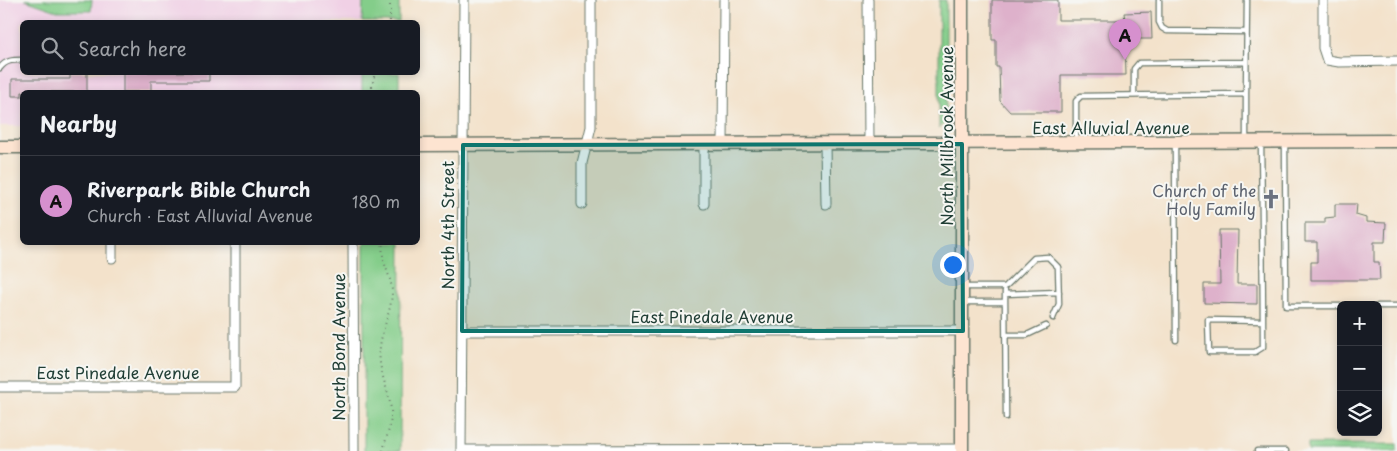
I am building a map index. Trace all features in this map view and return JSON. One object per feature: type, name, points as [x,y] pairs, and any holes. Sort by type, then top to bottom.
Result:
[{"type":"main road","name":"North Millbrook Avenue","points":[[962,0],[962,450]]},
{"type":"main road","name":"East Alluvial Avenue","points":[[420,145],[1397,141]]},
{"type":"main road","points":[[0,146],[20,146]]},
{"type":"street","name":"North 4th Street","points":[[461,451],[464,0]]},
{"type":"street","points":[[582,204],[582,163],[591,127],[591,0]]},
{"type":"street","points":[[724,0],[724,145]]},
{"type":"street","points":[[868,0],[869,144]]},
{"type":"street","points":[[1323,0],[1323,48],[1327,60],[1339,62],[1397,61]]},
{"type":"street","points":[[826,144],[826,204]]},
{"type":"street","points":[[704,145],[704,204]]},
{"type":"street","points":[[112,245],[112,258]]},
{"type":"street","name":"East Pinedale Avenue","points":[[0,387],[235,387],[235,245]]},
{"type":"street","name":"North Bond Avenue","points":[[353,245],[354,451]]},
{"type":"street","name":"East Pinedale Avenue","points":[[462,331],[963,330]]},
{"type":"street","points":[[461,451],[962,450]]},
{"type":"lane","points":[[1159,0],[1159,22],[1167,32],[1246,32]]},
{"type":"lane","points":[[1246,142],[1247,0]]},
{"type":"lane","points":[[0,68],[5,62],[20,60]]},
{"type":"lane","points":[[1134,95],[1134,69],[1139,63],[1246,62]]},
{"type":"lane","points":[[1076,143],[1076,101],[1081,96],[1246,94]]},
{"type":"lane","points":[[1261,142],[1264,239],[1263,347],[1255,352],[1209,352],[1208,320],[1263,320]]},
{"type":"lane","points":[[1285,142],[1286,306],[1337,306]]},
{"type":"lane","points":[[1175,143],[1176,340]]},
{"type":"lane","points":[[963,287],[1005,287],[1034,258],[1048,257],[1058,267],[1059,304],[1053,318]]},
{"type":"lane","points":[[1005,287],[1006,417]]},
{"type":"lane","points":[[1005,294],[1059,292]]},
{"type":"lane","points":[[963,302],[1005,302]]},
{"type":"lane","points":[[1382,306],[1397,306]]},
{"type":"lane","points":[[1006,335],[1027,335],[1046,326]]},
{"type":"lane","points":[[1257,451],[1286,451]]},
{"type":"path","points":[[390,0],[390,20]]},
{"type":"path","points":[[372,90],[375,75]]},
{"type":"path","points":[[383,245],[382,256],[392,293],[380,347],[380,364],[391,408],[391,421],[383,451]]},
{"type":"highlighted area","points":[[962,144],[963,331],[462,331],[463,145]]},
{"type":"shaded area","points":[[0,0],[363,0],[362,20],[20,20],[20,75],[362,75],[362,90],[20,90],[20,126],[0,126]]},
{"type":"green space","points":[[25,0],[92,0],[91,11],[57,11]]},
{"type":"green space","points":[[363,0],[399,0],[399,20],[362,20]]},
{"type":"green space","points":[[939,0],[946,0],[946,119],[945,123],[939,128]]},
{"type":"green space","points":[[362,75],[399,75],[399,90],[362,90]]},
{"type":"green space","points":[[364,245],[401,245],[400,451],[364,451]]},
{"type":"green space","points":[[1308,444],[1397,444],[1397,451],[1308,451]]},
{"type":"building","points":[[992,0],[1058,0],[1058,20],[1125,20],[1124,13],[1151,12],[1152,39],[1125,39],[1126,75],[1061,75],[1061,112],[1010,112],[1000,101],[999,67],[996,67],[996,40],[992,40]]},
{"type":"building","points":[[70,75],[87,75],[87,90],[20,90],[20,96],[12,96],[12,79],[70,79]]},
{"type":"building","points":[[123,75],[209,75],[209,81],[151,81],[151,90],[123,90]]},
{"type":"building","points":[[1335,204],[1357,204],[1356,215],[1366,218],[1366,222],[1386,223],[1385,242],[1374,242],[1374,262],[1379,262],[1380,280],[1311,280],[1311,262],[1317,262],[1317,242],[1305,242],[1305,223],[1325,223],[1325,218],[1335,217]]},
{"type":"building","points":[[1219,230],[1238,230],[1237,284],[1257,284],[1257,304],[1204,303],[1204,284],[1220,284]]},
{"type":"place","name":"Riverpark Bible Church","points":[[1125,60]]},
{"type":"place","name":"Church of the Holy Family","points":[[1271,199]]}]
